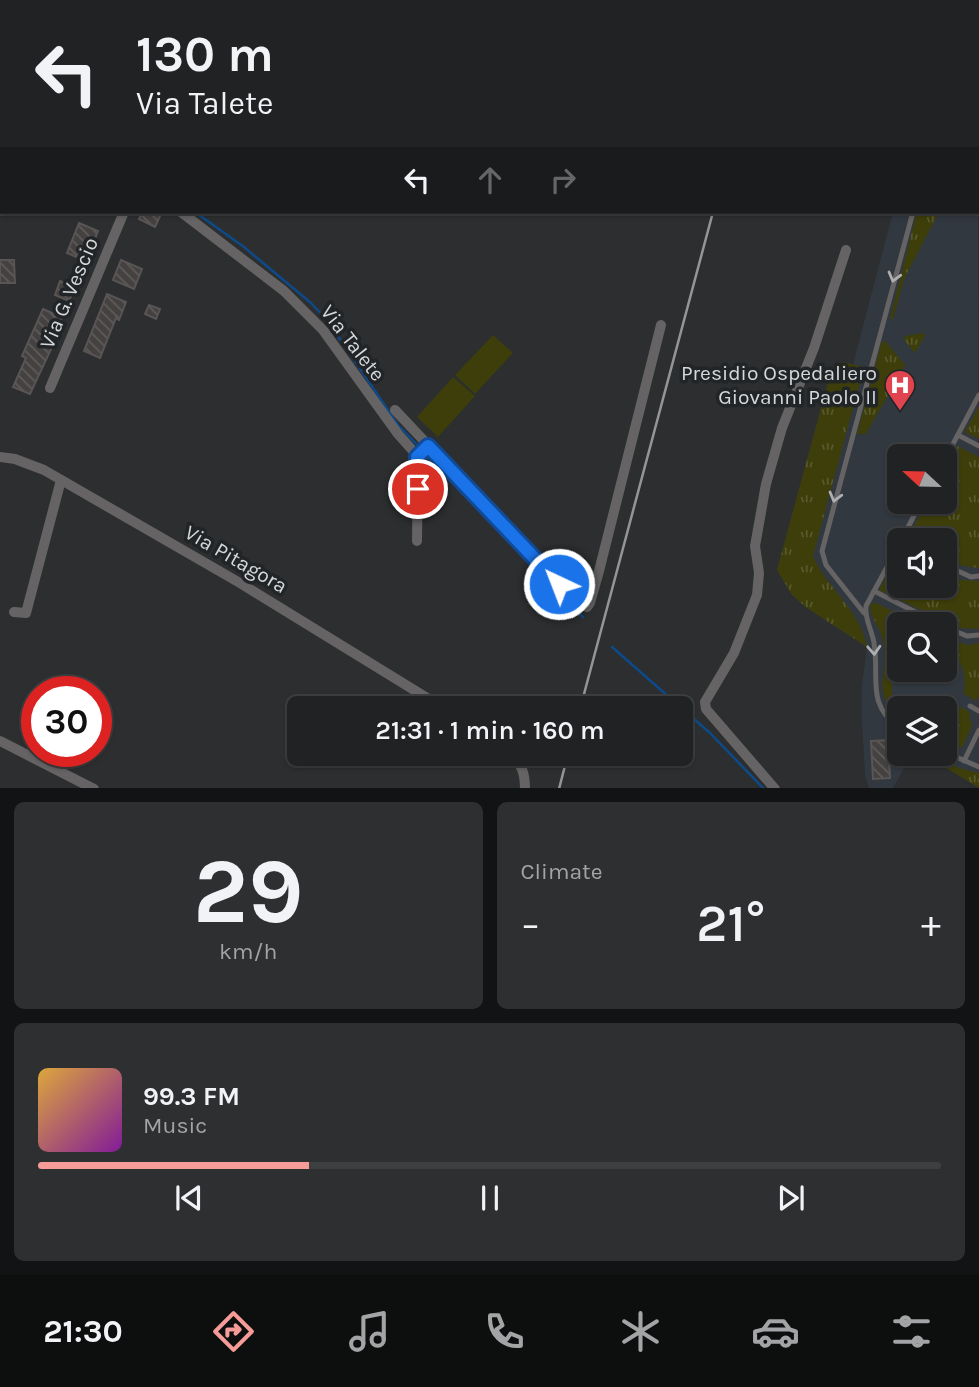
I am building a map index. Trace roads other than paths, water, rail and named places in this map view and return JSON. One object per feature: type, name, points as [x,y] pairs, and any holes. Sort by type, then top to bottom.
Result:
[{"type":"street","name":"Via G. Vescio","points":[[50,388],[123,214]]},
{"type":"street","name":"Via Talete","points":[[184,214],[284,291],[323,330],[417,457]]},
{"type":"street","points":[[774,788],[706,709],[705,702],[734,653],[757,595],[759,573],[755,546],[766,484],[782,428],[814,348],[846,250]]},
{"type":"street","points":[[395,410],[578,604],[587,607],[598,575],[661,325]]},
{"type":"street","points":[[417,541],[417,457],[428,446]]},
{"type":"street","name":"Via Pitagora","points":[[0,457],[15,459],[44,470],[240,583],[424,696]]},
{"type":"street","points":[[14,612],[26,613],[61,480]]},
{"type":"street","points":[[0,741],[92,788]]},
{"type":"street","points":[[521,766],[525,775],[525,788]]},
{"type":"lane","points":[[887,717],[878,702],[875,690],[875,646],[871,627],[864,613],[826,565],[822,551],[912,214]]},
{"type":"lane","points":[[953,444],[979,395]]},
{"type":"lane","points":[[958,435],[979,446]]},
{"type":"lane","points":[[864,613],[887,567]]},
{"type":"lane","points":[[957,571],[971,577],[979,576]]},
{"type":"lane","points":[[874,591],[915,612]]},
{"type":"lane","points":[[957,631],[979,635]]},
{"type":"lane","points":[[970,706],[979,711]]},
{"type":"lane","points":[[964,761],[979,730]]},
{"type":"lane","points":[[957,758],[979,767]]},
{"type":"waterway","points":[[198,214],[244,247],[311,303],[327,320],[398,425],[583,617]]},
{"type":"waterway","points":[[612,647],[710,733],[763,788]]},
{"type":"railway","points":[[583,696],[712,214]]},
{"type":"railway","points":[[559,788],[565,766]]},
{"type":"place","name":"Presidio Ospedaliero Giovanni Paolo II","points":[[900,412]]}]
